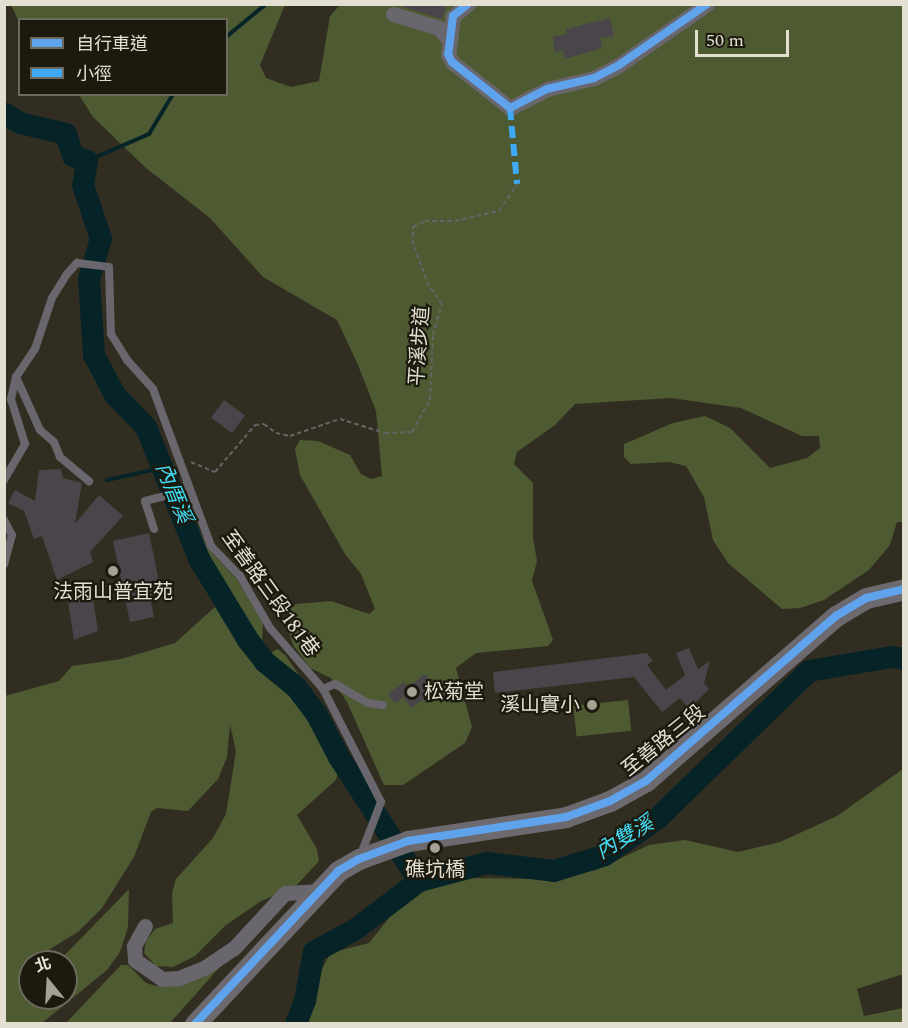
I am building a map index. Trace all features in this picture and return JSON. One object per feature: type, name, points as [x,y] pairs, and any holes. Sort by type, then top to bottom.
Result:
[{"type":"street","points":[[468,4],[450,10],[449,41],[452,62],[510,108],[547,89],[594,78],[619,65],[707,4]]},
{"type":"street","points":[[393,14],[439,28],[449,41]]},
{"type":"street","name":"至善路三段","points":[[359,859],[408,841],[566,817],[610,801],[646,781],[836,616],[866,598],[903,589]]},
{"type":"street","points":[[195,1023],[338,871],[359,859]]},
{"type":"street","points":[[145,926],[134,946],[135,960],[162,979],[179,978],[204,968],[234,948],[285,893],[318,891]]},
{"type":"lane","name":"至善路三段181巷","points":[[16,377],[35,349],[52,298],[77,263],[109,267],[111,334],[127,360],[153,388],[211,546],[240,576],[270,628],[323,689],[381,802],[359,859]]},
{"type":"lane","points":[[4,480],[25,444],[8,399],[16,377]]},
{"type":"lane","points":[[16,377],[40,430],[54,442],[60,457],[89,481]]},
{"type":"lane","points":[[154,530],[145,501],[173,494],[188,484]]},
{"type":"lane","points":[[4,520],[12,536],[4,564]]},
{"type":"lane","points":[[323,689],[335,684],[368,703],[383,705]]},
{"type":"green space","points":[[11,5],[285,5],[260,65],[266,78],[291,87],[319,81],[330,16],[340,5],[903,5],[904,522],[897,522],[890,545],[869,570],[824,600],[800,608],[782,609],[728,563],[713,540],[704,497],[686,466],[669,462],[631,464],[624,457],[624,444],[673,423],[705,416],[730,428],[770,468],[807,458],[820,448],[819,436],[802,436],[741,408],[671,398],[575,404],[555,425],[517,452],[514,464],[533,483],[533,538],[537,561],[532,581],[553,640],[548,646],[476,653],[456,668],[472,727],[465,743],[403,785],[384,785],[347,702],[331,678],[310,668],[293,645],[288,629],[287,612],[296,604],[331,601],[369,614],[375,609],[361,574],[345,554],[300,475],[295,449],[300,440],[318,441],[350,455],[361,474],[371,479],[382,476],[376,411],[358,365],[337,320],[263,277],[210,218],[146,168],[93,117],[80,96],[228,96],[228,18],[18,18],[18,20]]},
{"type":"green space","points":[[186,520],[196,523],[209,550],[236,578],[263,623],[262,639],[249,651],[252,662],[278,649],[286,656],[326,715],[343,753],[336,780],[297,815],[317,849],[319,861],[295,887],[261,901],[226,925],[195,956],[173,967],[156,966],[144,953],[146,941],[155,929],[173,923],[172,893],[176,879],[213,838],[226,814],[236,751],[230,724],[227,757],[218,779],[188,811],[157,808],[151,812],[134,857],[102,908],[78,932],[48,950],[18,950],[18,1010],[58,1010],[42,1023],[5,1024],[5,696],[59,681],[72,666],[121,659],[175,643],[215,607],[193,570],[179,522]]},
{"type":"green space","points":[[628,700],[631,731],[577,737],[573,706]]},
{"type":"green space","points":[[903,769],[903,974],[857,989],[864,1016],[903,1008],[903,1023],[306,1023],[316,1000],[318,978],[330,953],[369,943],[393,913],[419,891],[463,878],[551,879],[596,870],[649,845],[685,840],[738,852],[780,842],[837,816]]},
{"type":"green space","points":[[129,889],[128,927],[120,952],[107,970],[78,994],[78,950],[70,950]]},
{"type":"green space","points":[[227,959],[170,1023],[65,1024],[121,965],[128,965],[146,983],[156,986],[179,983]]},
{"type":"building","points":[[393,4],[447,4],[442,19]]},
{"type":"building","points":[[610,18],[614,36],[600,38],[602,48],[565,59],[563,50],[555,52],[553,37],[567,34],[566,29]]},
{"type":"building","points":[[224,400],[245,415],[232,433],[211,418]]},
{"type":"building","points":[[61,469],[63,478],[82,483],[75,524],[99,495],[123,516],[90,552],[93,562],[57,580],[42,536],[34,539],[24,511],[8,503],[15,490],[35,501],[39,470]]},
{"type":"building","points":[[149,533],[162,596],[150,598],[154,617],[130,622],[113,541]]},
{"type":"building","points":[[92,593],[98,631],[74,640],[68,602]]},
{"type":"building","points":[[689,648],[698,669],[710,661],[704,683],[709,689],[689,709],[680,698],[662,712],[634,677],[495,693],[493,672],[647,653],[653,661],[647,665],[666,690],[685,675],[676,653]]},
{"type":"building","name":"松菊堂","points":[[425,674],[437,690],[411,708],[403,697],[395,703],[388,694],[404,682],[408,687]]},
{"type":"waterway","points":[[228,35],[266,4]]},
{"type":"waterway","points":[[87,161],[149,134],[172,96]]},
{"type":"waterway","name":"內厝溪","points":[[4,113],[20,123],[66,134],[73,156],[87,161],[83,185],[101,239],[89,279],[94,355],[115,395],[146,427],[199,559],[248,640],[265,662],[296,687],[317,715],[339,757],[419,881]]},
{"type":"waterway","points":[[107,480],[162,468]]},
{"type":"waterway","name":"內雙溪","points":[[296,1024],[305,1001],[314,952],[356,929],[419,881],[487,863],[554,871],[605,855],[657,819],[809,671],[892,657],[904,659]]},
{"type":"marked path","points":[[510,108],[517,184]]},
{"type":"cycle path","points":[[468,4],[453,16],[448,54],[452,62],[510,108],[547,89],[594,78],[619,65],[707,4]]},
{"type":"cycle path","points":[[195,1024],[338,871],[359,859],[408,841],[566,817],[610,801],[646,781],[836,616],[866,598],[904,589]]},
{"type":"place","name":"法雨山普宜苑","points":[[113,571]]},
{"type":"place","name":"松菊堂","points":[[412,692]]},
{"type":"place","name":"溪山實小","points":[[592,705]]},
{"type":"place","name":"礁坑橋","points":[[435,848]]}]
